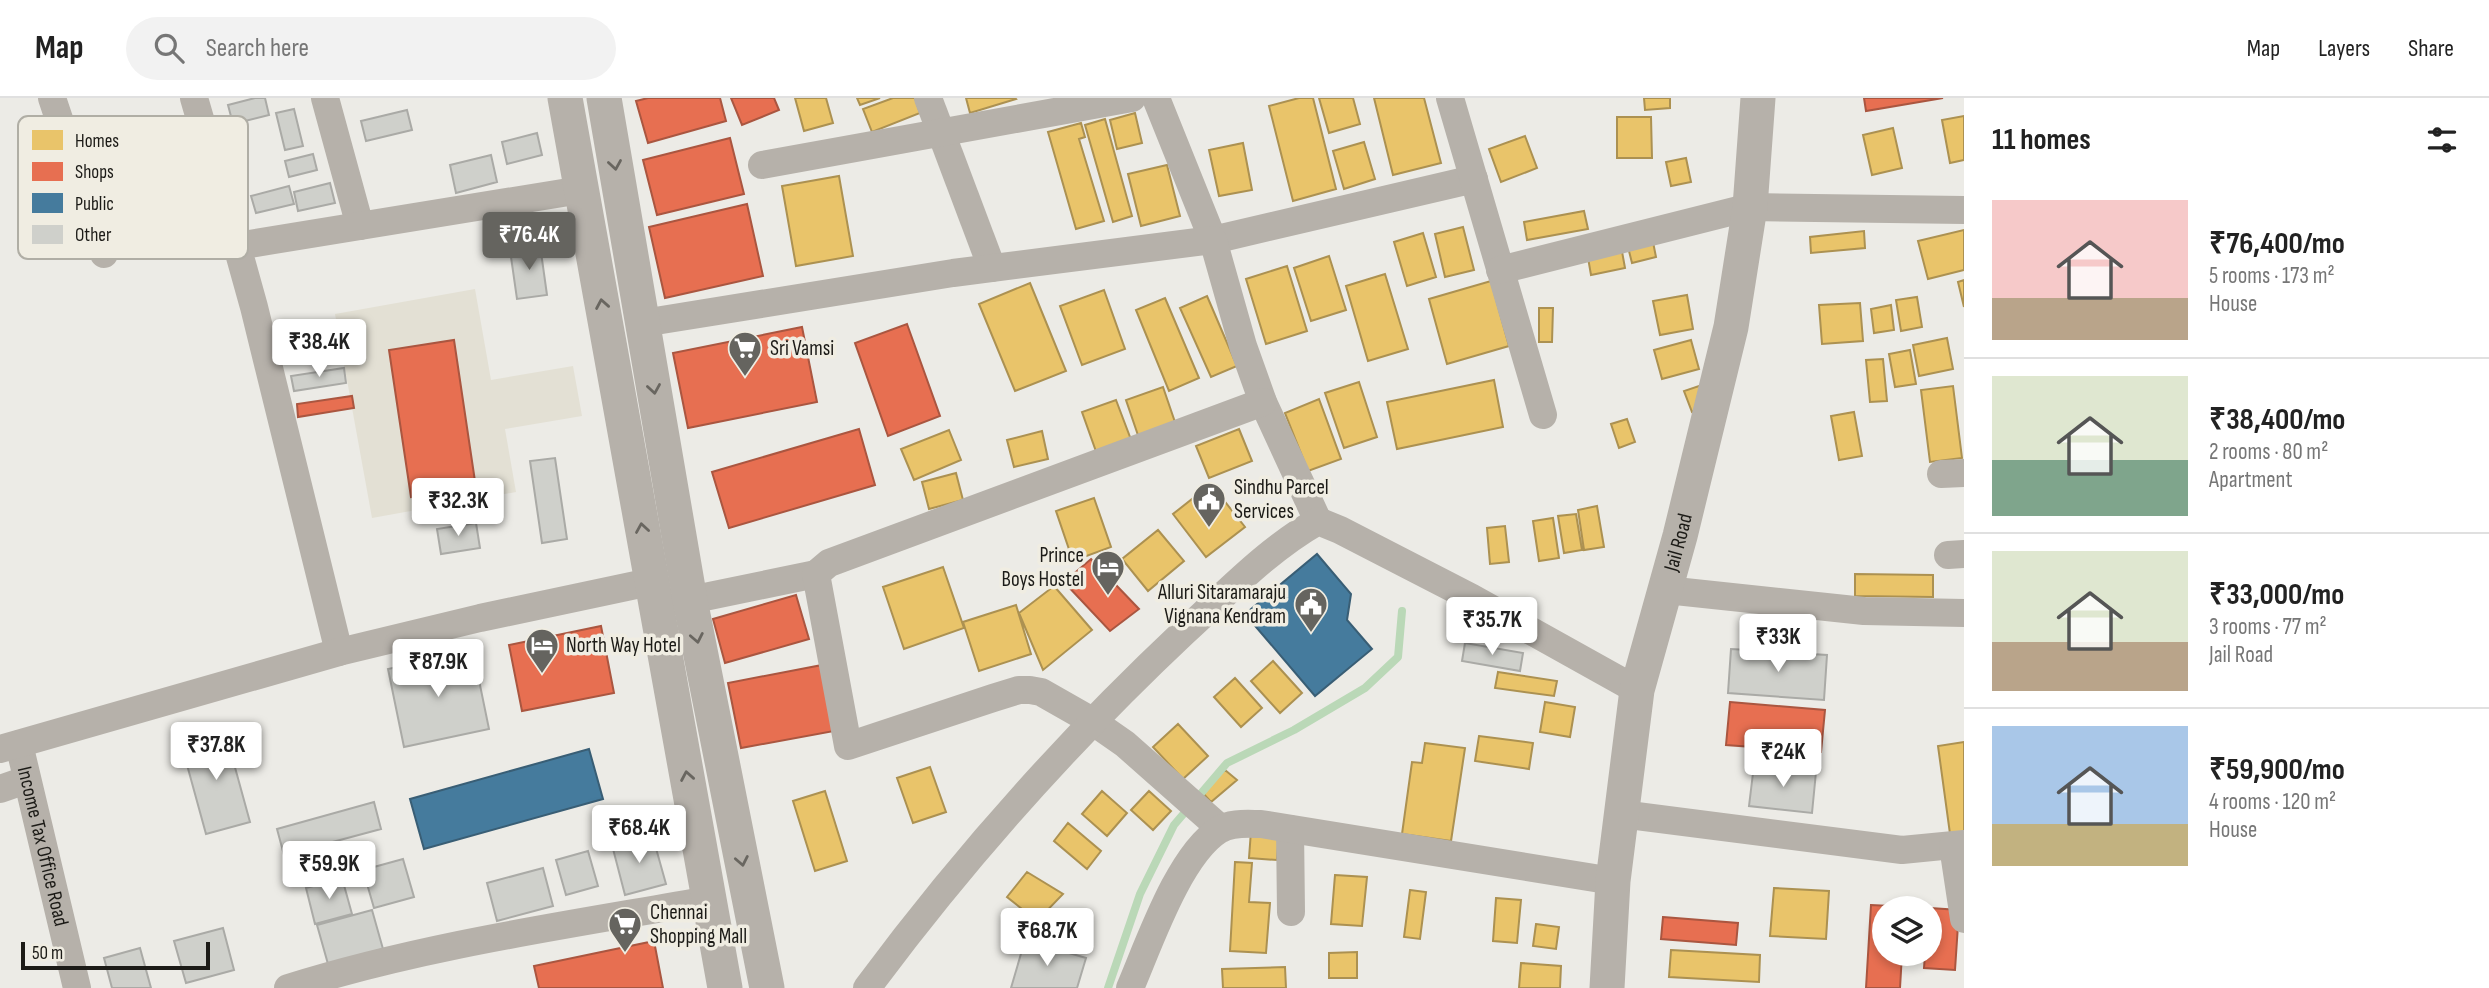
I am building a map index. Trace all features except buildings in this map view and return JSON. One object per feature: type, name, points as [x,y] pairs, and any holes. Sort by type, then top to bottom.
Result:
[{"type":"street","points":[[52,98],[58,116]]},
{"type":"street","points":[[194,98],[199,116]]},
{"type":"street","points":[[325,98],[360,226]]},
{"type":"street","points":[[565,98],[725,988]]},
{"type":"street","points":[[604,98],[690,600],[767,988]]},
{"type":"street","points":[[928,98],[992,268]]},
{"type":"street","points":[[762,164],[1132,98]]},
{"type":"street","points":[[1156,98],[1213,240],[1242,346],[1263,402],[1318,521],[1472,598],[1637,690]]},
{"type":"street","points":[[1450,98],[1543,415]]},
{"type":"street","name":"Jail Road","points":[[1607,988],[1613,881],[1637,690],[1666,590],[1731,327],[1750,207],[1758,98]]},
{"type":"street","points":[[643,323],[992,268],[1213,240],[1474,179]]},
{"type":"street","points":[[248,244],[581,190]]},
{"type":"street","points":[[1500,270],[1750,207],[1964,210]]},
{"type":"street","points":[[241,259],[339,652]]},
{"type":"street","points":[[690,600],[816,574],[829,563],[1263,402]]},
{"type":"street","points":[[867,988],[999,823],[1092,721],[1258,563],[1290,537],[1318,521]]},
{"type":"street","points":[[816,574],[848,746],[1019,690],[1041,692],[1092,721],[1161,774],[1220,828]]},
{"type":"street","points":[[10,747],[339,652],[480,618],[650,582]]},
{"type":"street","points":[[1666,590],[1864,611],[1964,613]]},
{"type":"street","name":"Income Tax Office Road","points":[[10,747],[13,785],[77,988]]},
{"type":"street","points":[[1621,814],[1902,850],[1958,845],[1964,919]]},
{"type":"street","points":[[1130,988],[1184,867],[1200,846],[1220,828],[1239,824],[1261,824],[1613,881]]},
{"type":"street","points":[[1290,829],[1291,912]]},
{"type":"street","points":[[288,988],[456,945],[709,900]]},
{"type":"shaded area","points":[[475,289],[491,380],[573,366],[582,416],[505,429],[516,492],[372,518],[335,314]]},
{"type":"waterway","points":[[1108,988],[1140,894],[1174,825],[1227,763],[1294,730],[1365,688],[1398,657],[1402,611]]},
{"type":"place","name":"Sri Vamsi","points":[[745,378]]},
{"type":"place","name":"Sindhu Parcel Services","points":[[1209,529]]},
{"type":"place","name":"Prince Boys Hostel","points":[[1108,597]]},
{"type":"place","name":"Alluri Sitaramaraju Vignana Kendram","points":[[1311,634]]},
{"type":"place","name":"North Way Hotel","points":[[542,675]]},
{"type":"place","name":"Chennai Shopping Mall","points":[[625,954]]}]
